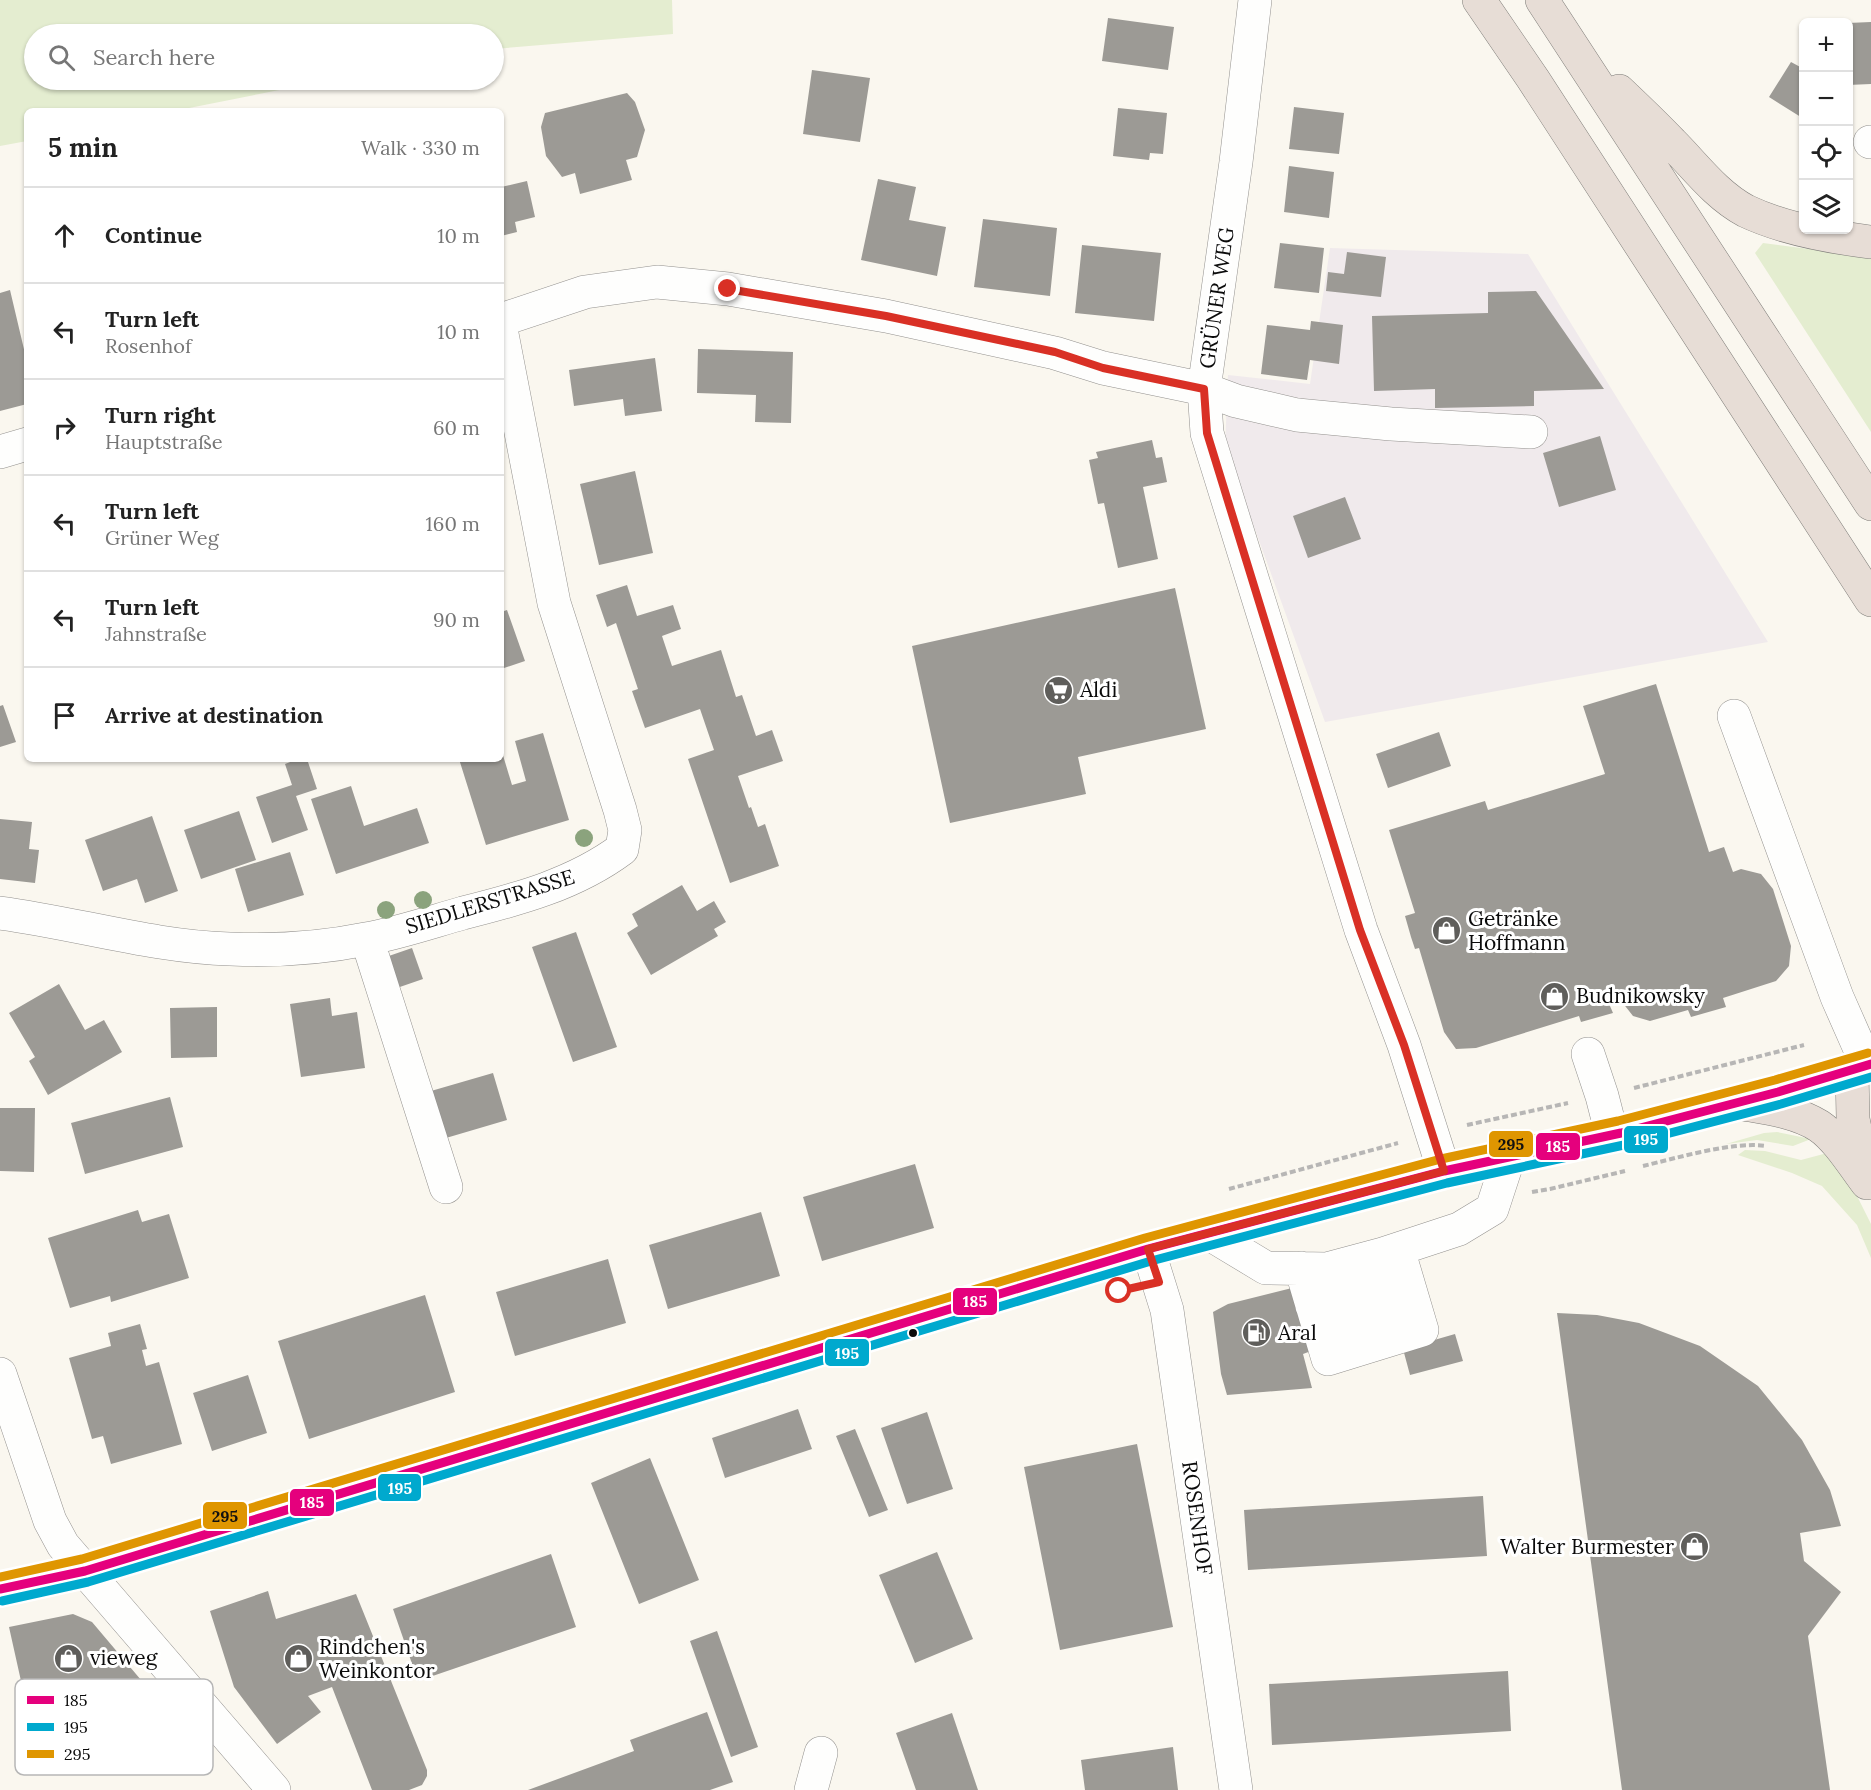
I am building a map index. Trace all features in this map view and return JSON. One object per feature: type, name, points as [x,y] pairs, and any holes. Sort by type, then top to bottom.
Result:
[{"type":"highway","points":[[1479,0],[1871,600]]},
{"type":"highway","points":[[1542,0],[1871,504]]},
{"type":"highway","points":[[1575,48],[1674,144],[1696,170],[1722,194],[1745,210],[1773,222],[1802,230],[1871,243]]},
{"type":"highway","points":[[1865,1074],[1853,1119],[1869,1189]]},
{"type":"highway","points":[[1738,1103],[1793,1114],[1820,1126],[1842,1150],[1869,1189]]},
{"type":"main road","points":[[0,1589],[85,1571],[1148,1249],[1444,1171],[1612,1135],[1865,1074]]},
{"type":"street","name":"GRÜNER WEG","points":[[1254,0],[1236,162],[1204,389],[1207,433],[1360,930],[1404,1045],[1444,1171]]},
{"type":"street","points":[[504,319],[585,292],[657,282],[716,288],[886,316],[1055,352],[1103,368],[1204,389],[1236,401],[1297,415],[1391,424],[1531,432]]},
{"type":"street","name":"SIEDLERSTRASSE","points":[[0,913],[45,919],[163,942],[228,950],[295,948],[366,939],[485,908],[562,884],[603,864],[622,849],[625,830],[620,810],[554,603],[504,345]]},
{"type":"street","points":[[0,452],[24,445]]},
{"type":"street","points":[[1734,716],[1865,1074]]},
{"type":"street","points":[[366,939],[447,1187]]},
{"type":"street","points":[[1588,1054],[1612,1135]]},
{"type":"street","points":[[1316,1319],[1406,1276],[1459,1229],[1492,1209],[1509,1156]]},
{"type":"street","points":[[1208,1233],[1266,1268],[1327,1269],[1406,1276]]},
{"type":"street","name":"ROSENHOF","points":[[1148,1249],[1167,1310],[1236,1790]]},
{"type":"street","points":[[1301,1268],[1328,1359],[1422,1330],[1406,1276]]},
{"type":"street","points":[[0,1374],[50,1521],[63,1545],[178,1679]]},
{"type":"street","points":[[213,1719],[274,1790]]},
{"type":"street","points":[[810,1790],[821,1753]]},
{"type":"path","points":[[1496,1196],[1550,1189],[1699,1153],[1752,1144],[1775,1147]]},
{"type":"shaded area","points":[[1330,248],[1528,254],[1768,642],[1325,722],[1225,447],[1228,375],[1310,384]]},
{"type":"green space","points":[[0,0],[672,0],[673,34],[504,48],[504,24],[24,24],[24,90],[280,90],[189,108],[24,108],[24,142],[0,146]]},
{"type":"green space","points":[[1763,243],[1871,257],[1871,432],[1755,253]]},
{"type":"green space","points":[[1777,1132],[1811,1139],[1793,1146],[1757,1140],[1726,1144],[1764,1133]]},
{"type":"green space","points":[[1745,1150],[1765,1151],[1801,1160],[1831,1152],[1871,1224],[1871,1258],[1857,1225],[1822,1186],[1792,1173],[1738,1155]]},
{"type":"building","points":[[1108,18],[1174,27],[1168,70],[1102,61]]},
{"type":"building","points":[[1871,22],[1871,84],[1853,85],[1853,23]]},
{"type":"building","points":[[1791,62],[1799,66],[1799,116],[1769,97]]},
{"type":"building","points":[[812,70],[870,78],[860,142],[803,134]]},
{"type":"building","points":[[627,93],[635,102],[645,130],[637,157],[626,160],[632,180],[580,194],[575,173],[562,177],[546,156],[541,127],[545,113]]},
{"type":"building","points":[[1294,107],[1344,113],[1339,154],[1289,149]]},
{"type":"building","points":[[1118,108],[1167,113],[1163,154],[1150,153],[1149,160],[1113,156]]},
{"type":"building","points":[[1289,166],[1334,172],[1329,218],[1284,212]]},
{"type":"building","points":[[878,179],[916,187],[909,220],[946,227],[937,276],[861,260]]},
{"type":"building","points":[[527,181],[535,217],[515,222],[517,232],[504,235],[504,186]]},
{"type":"building","points":[[983,219],[1057,228],[1050,296],[974,287]]},
{"type":"building","points":[[1280,243],[1324,248],[1319,293],[1274,288]]},
{"type":"building","points":[[1082,245],[1161,253],[1154,321],[1075,313]]},
{"type":"building","points":[[1347,252],[1386,257],[1381,297],[1326,291],[1328,272],[1344,274]]},
{"type":"building","points":[[10,290],[24,349],[24,405],[0,411],[0,293]]},
{"type":"building","points":[[1536,291],[1604,389],[1534,391],[1534,406],[1435,408],[1435,389],[1374,391],[1372,316],[1488,313],[1488,292]]},
{"type":"building","points":[[1311,321],[1343,325],[1339,364],[1310,360],[1307,380],[1261,374],[1267,325],[1310,330]]},
{"type":"building","points":[[698,349],[793,352],[791,423],[755,422],[756,395],[697,393]]},
{"type":"building","points":[[655,358],[662,411],[625,416],[623,399],[574,406],[569,370]]},
{"type":"building","points":[[1600,436],[1616,490],[1559,507],[1543,453]]},
{"type":"building","points":[[1152,440],[1156,458],[1162,457],[1167,482],[1143,487],[1158,559],[1118,568],[1104,503],[1098,504],[1089,460],[1098,458],[1096,452]]},
{"type":"building","points":[[635,471],[653,553],[599,565],[580,484]]},
{"type":"building","points":[[1345,497],[1361,539],[1308,558],[1293,516]]},
{"type":"building","points":[[627,585],[637,616],[673,605],[681,629],[662,636],[672,666],[721,650],[736,697],[742,695],[756,736],[772,730],[783,761],[738,776],[758,827],[765,824],[779,866],[730,883],[688,759],[714,750],[700,709],[645,728],[632,691],[638,689],[616,623],[607,627],[596,595]]},
{"type":"building","name":"Aldi","points":[[1175,588],[1206,729],[1078,757],[1086,794],[950,823],[912,646]]},
{"type":"building","points":[[507,610],[525,661],[504,668],[504,611]]},
{"type":"building","points":[[1656,684],[1709,852],[1724,847],[1733,872],[1741,869],[1761,874],[1773,889],[1791,946],[1789,966],[1776,981],[1723,998],[1726,1007],[1691,1017],[1688,1010],[1650,1021],[1633,1016],[1622,1002],[1610,1006],[1613,1013],[1581,1022],[1579,1016],[1476,1048],[1456,1049],[1444,1032],[1419,948],[1415,949],[1411,937],[1405,916],[1415,913],[1389,830],[1485,801],[1488,810],[1605,774],[1583,706]]},
{"type":"building","points":[[3,705],[16,742],[0,747],[0,706]]},
{"type":"building","points":[[1439,732],[1451,766],[1388,788],[1376,754]]},
{"type":"building","points":[[543,733],[569,820],[486,845],[460,762],[504,762],[504,759],[512,785],[526,781],[515,741]]},
{"type":"building","points":[[308,762],[317,789],[296,796],[308,830],[272,843],[256,797],[292,785],[285,764]]},
{"type":"building","points":[[351,786],[364,826],[417,808],[429,843],[336,874],[311,799]]},
{"type":"building","points":[[239,811],[256,860],[201,879],[184,830]]},
{"type":"building","points":[[152,816],[178,891],[145,903],[137,879],[103,891],[85,840]]},
{"type":"building","points":[[0,819],[32,822],[29,849],[39,850],[35,883],[0,879]]},
{"type":"building","points":[[290,852],[304,895],[248,912],[235,869]]},
{"type":"building","points":[[682,885],[697,911],[714,901],[726,922],[714,929],[718,936],[651,975],[627,933],[638,926],[632,914]]},
{"type":"building","points":[[576,932],[617,1047],[573,1062],[532,947]]},
{"type":"building","points":[[412,948],[423,979],[394,989],[383,958]]},
{"type":"building","points":[[59,984],[85,1030],[104,1020],[122,1052],[48,1095],[29,1061],[35,1057],[9,1013]]},
{"type":"building","points":[[330,998],[332,1016],[357,1012],[365,1068],[301,1077],[290,1004]]},
{"type":"building","points":[[217,1007],[217,1057],[171,1058],[170,1008]]},
{"type":"building","points":[[493,1073],[507,1120],[446,1138],[431,1091]]},
{"type":"building","points":[[170,1097],[183,1147],[85,1174],[71,1123]]},
{"type":"building","points":[[0,1108],[35,1108],[34,1172],[0,1171]]},
{"type":"building","points":[[915,1164],[934,1228],[822,1261],[803,1197]]},
{"type":"building","points":[[138,1210],[142,1222],[169,1214],[189,1278],[111,1302],[110,1296],[70,1308],[48,1238]]},
{"type":"building","points":[[761,1212],[780,1276],[668,1309],[649,1245]]},
{"type":"building","points":[[608,1259],[626,1323],[515,1356],[496,1292]]},
{"type":"building","name":"Aral","points":[[1324,1280],[1338,1341],[1303,1354],[1312,1388],[1227,1395],[1221,1374],[1213,1312],[1228,1304]]},
{"type":"building","points":[[425,1295],[455,1392],[309,1439],[278,1341]]},
{"type":"building","name":"Walter Burmester","points":[[1557,1313],[1597,1315],[1639,1323],[1700,1346],[1758,1386],[1802,1440],[1830,1490],[1841,1526],[1800,1533],[1804,1561],[1841,1592],[1808,1636],[1830,1790],[1622,1790]]},
{"type":"building","points":[[140,1324],[147,1349],[142,1350],[146,1366],[159,1362],[182,1444],[111,1464],[103,1436],[92,1439],[69,1358],[111,1346],[108,1333]]},
{"type":"building","points":[[1455,1334],[1463,1361],[1410,1375],[1403,1349]]},
{"type":"building","points":[[248,1375],[267,1433],[212,1451],[193,1393]]},
{"type":"building","points":[[798,1409],[812,1449],[725,1478],[712,1438]]},
{"type":"building","points":[[927,1412],[953,1489],[907,1504],[881,1428]]},
{"type":"building","points":[[855,1429],[888,1510],[869,1517],[836,1436]]},
{"type":"building","points":[[1137,1444],[1173,1627],[1060,1650],[1024,1467]]},
{"type":"building","points":[[650,1458],[699,1580],[639,1604],[591,1483]]},
{"type":"building","points":[[1483,1496],[1487,1556],[1248,1570],[1244,1510]]},
{"type":"building","points":[[937,1552],[973,1639],[915,1663],[879,1575]]},
{"type":"building","points":[[551,1554],[576,1627],[418,1681],[393,1609]]},
{"type":"building","points":[[268,1591],[276,1619],[356,1594],[427,1770],[427,1776],[422,1785],[409,1790],[372,1790],[332,1687],[308,1696],[321,1712],[277,1744],[234,1687],[210,1611]]},
{"type":"building","name":"vieweg","points":[[73,1614],[92,1622],[140,1679],[21,1679],[9,1627]]},
{"type":"building","points":[[717,1631],[758,1747],[731,1757],[690,1641]]},
{"type":"building","points":[[1508,1671],[1511,1731],[1272,1745],[1269,1684]]},
{"type":"building","points":[[707,1712],[733,1782],[710,1790],[528,1790],[634,1751],[630,1740]]},
{"type":"building","points":[[952,1713],[978,1790],[916,1790],[896,1733]]},
{"type":"building","points":[[1173,1747],[1178,1790],[1085,1790],[1081,1760]]},
{"type":"transit line","name":"295","points":[[0,1577],[82,1559],[1145,1238],[1441,1159],[1618,1121],[1868,1053]]},
{"type":"transit line","name":"185","points":[[0,1589],[85,1571],[1148,1249],[1444,1171],[1621,1133],[1778,1092],[1871,1064]]},
{"type":"transit line","name":"195","points":[[2,1601],[88,1582],[1151,1261],[1447,1183],[1624,1145],[1781,1104],[1871,1077]]},
{"type":"place","name":"Aldi","points":[[1059,690]]},
{"type":"place","name":"Getränke Hoffmann","points":[[1447,931]]},
{"type":"place","name":"Budnikowsky","points":[[1555,996]]},
{"type":"place","name":"Aral","points":[[1257,1333]]},
{"type":"place","name":"Walter Burmester","points":[[1695,1547]]},
{"type":"place","name":"vieweg","points":[[69,1658]]},
{"type":"place","name":"Rindchen's Weinkontor","points":[[298,1659]]},
{"type":"route","points":[[728,289],[886,316],[1055,352],[1143,378],[1204,389],[1207,433],[1360,930],[1404,1045],[1444,1171],[1148,1249],[1159,1282],[1119,1291]]}]
